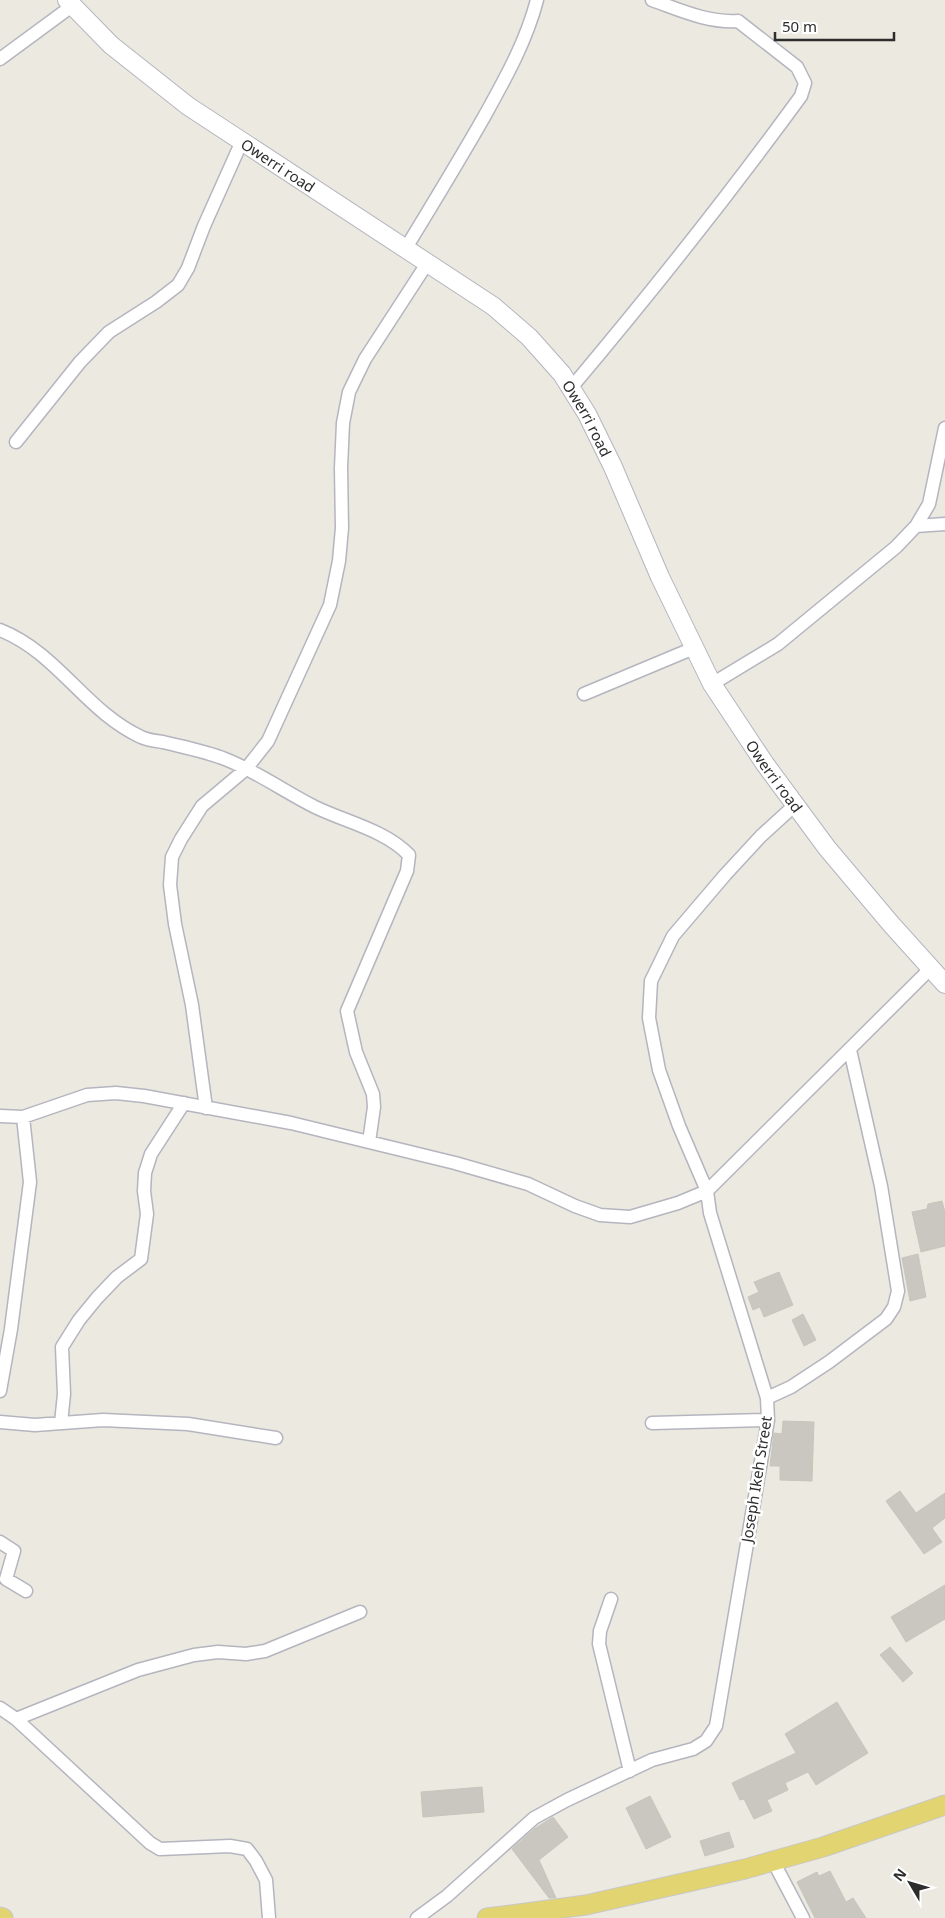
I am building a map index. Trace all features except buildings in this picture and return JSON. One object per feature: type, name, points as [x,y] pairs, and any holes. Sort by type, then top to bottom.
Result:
[{"type":"main road","name":"Owerri road","points":[[69,3],[111,45],[188,106],[493,306],[529,337],[562,374],[587,414],[613,467],[660,577],[712,684],[765,764],[827,848],[945,984]]},
{"type":"main road","points":[[488,1918],[586,1905],[773,1861],[823,1847],[945,1805]]},
{"type":"street","points":[[406,248],[460,159],[516,58],[531,24],[537,0]]},
{"type":"street","points":[[571,388],[746,172],[801,96],[805,83],[797,67],[738,21],[721,22],[707,19],[652,0]]},
{"type":"street","points":[[0,59],[69,3]]},
{"type":"street","points":[[16,442],[80,362],[108,332],[156,302],[178,285],[188,268],[204,226],[242,141]]},
{"type":"street","points":[[206,1108],[198,1063],[192,1005],[175,924],[171,895],[172,857],[202,806],[246,769],[268,741],[330,605],[339,561],[342,528],[342,441],[343,423],[349,392],[365,359],[428,262]]},
{"type":"street","points":[[712,684],[778,644],[896,547],[916,526],[929,504],[945,428]]},
{"type":"street","points":[[916,526],[945,524]]},
{"type":"street","points":[[0,630],[18,637],[38,650],[102,712],[142,738],[201,751],[225,759],[329,814],[373,831],[399,845],[409,855],[407,871],[347,1011],[356,1052],[373,1094],[374,1107],[369,1142]]},
{"type":"street","points":[[584,694],[694,648]]},
{"type":"street","name":"Joseph Ikeh Street","points":[[630,1771],[652,1760],[693,1749],[706,1741],[716,1726],[768,1420],[767,1398],[710,1213],[706,1191],[679,1126],[659,1070],[649,1018],[651,980],[673,936],[761,836],[795,805]]},
{"type":"street","points":[[0,1116],[23,1117],[87,1095],[116,1093],[184,1103],[291,1123],[455,1163],[528,1184],[576,1206],[600,1214],[630,1217],[678,1203],[706,1191],[931,968]]},
{"type":"street","points":[[767,1398],[791,1387],[829,1362],[886,1319],[894,1307],[898,1291],[880,1186],[850,1050]]},
{"type":"street","points":[[61,1423],[64,1394],[62,1348],[79,1320],[97,1298],[117,1278],[141,1259],[148,1214],[144,1191],[145,1173],[151,1154],[184,1103]]},
{"type":"street","points":[[0,1391],[11,1329],[30,1182],[23,1117]]},
{"type":"street","points":[[0,1422],[36,1425],[103,1420],[188,1424],[276,1438]]},
{"type":"street","points":[[652,1423],[768,1420]]},
{"type":"street","points":[[0,1542],[14,1551],[6,1580],[26,1591]]},
{"type":"street","points":[[417,1918],[448,1896],[534,1818],[630,1771],[599,1644],[600,1631],[610,1599]]},
{"type":"street","points":[[16,1719],[138,1670],[194,1655],[218,1652],[246,1654],[265,1652],[360,1612]]},
{"type":"street","points":[[0,1708],[16,1719],[150,1843],[160,1849],[230,1846],[247,1849],[266,1880],[269,1918]]},
{"type":"street","points":[[773,1861],[803,1918]]}]
